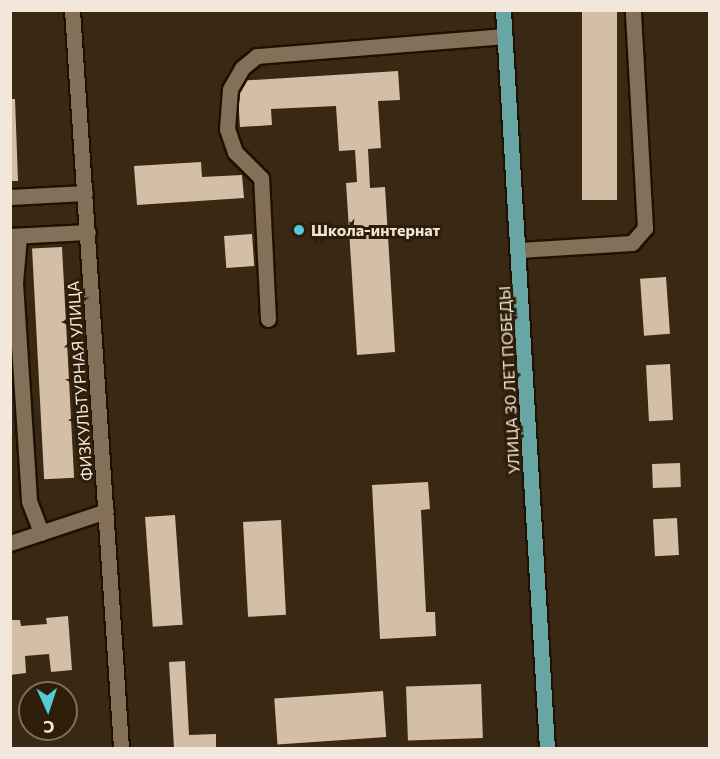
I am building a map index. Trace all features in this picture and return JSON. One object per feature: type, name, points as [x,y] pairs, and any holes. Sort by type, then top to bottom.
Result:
[{"type":"main road","name":"УЛИЦА 30 ЛЕТ ПОБЕДЫ","points":[[503,10],[547,748]]},
{"type":"street","name":"ФИЗКУЛЬТУРНАЯ УЛИЦА","points":[[72,10],[121,748]]},
{"type":"street","points":[[519,250],[632,243],[645,228],[633,10]]},
{"type":"street","points":[[268,320],[261,178],[235,152],[226,129],[230,89],[242,68],[257,56],[504,36]]},
{"type":"street","points":[[10,197],[85,193]]},
{"type":"street","points":[[41,533],[29,501],[15,283],[15,236],[88,232]]},
{"type":"street","points":[[10,543],[106,511]]},
{"type":"building","points":[[582,10],[617,10],[617,200],[582,200]]},
{"type":"building","points":[[398,71],[400,100],[378,101],[381,148],[368,149],[370,188],[385,187],[395,352],[357,355],[346,183],[357,182],[355,150],[339,151],[336,106],[271,109],[272,125],[240,127],[237,81]]},
{"type":"building","points":[[10,99],[15,99],[18,181],[10,181]]},
{"type":"building","points":[[201,162],[202,177],[242,175],[244,198],[137,205],[134,166]]},
{"type":"building","points":[[252,234],[254,266],[226,268],[224,236]]},
{"type":"building","points":[[62,247],[74,478],[44,479],[32,249]]},
{"type":"building","points":[[666,277],[670,334],[644,336],[640,279]]},
{"type":"building","points":[[670,364],[673,420],[649,421],[646,365]]},
{"type":"building","points":[[680,463],[681,487],[653,488],[652,464]]},
{"type":"building","points":[[428,482],[430,509],[421,510],[426,612],[435,612],[436,636],[380,639],[372,485]]},
{"type":"building","points":[[175,515],[183,625],[153,627],[145,517]]},
{"type":"building","points":[[677,518],[679,555],[655,556],[653,519]]},
{"type":"building","points":[[281,520],[286,615],[248,617],[243,522]]},
{"type":"building","points":[[68,616],[72,670],[51,672],[49,654],[25,656],[26,673],[10,675],[10,620],[20,620],[21,626],[47,624],[46,618]]},
{"type":"building","points":[[185,661],[189,735],[216,734],[216,748],[174,748],[169,662]]},
{"type":"building","points":[[481,684],[483,738],[408,741],[406,687]]},
{"type":"building","points":[[383,691],[386,737],[277,744],[274,699]]},
{"type":"place","name":"Школа-интернат","points":[[299,230]]}]
